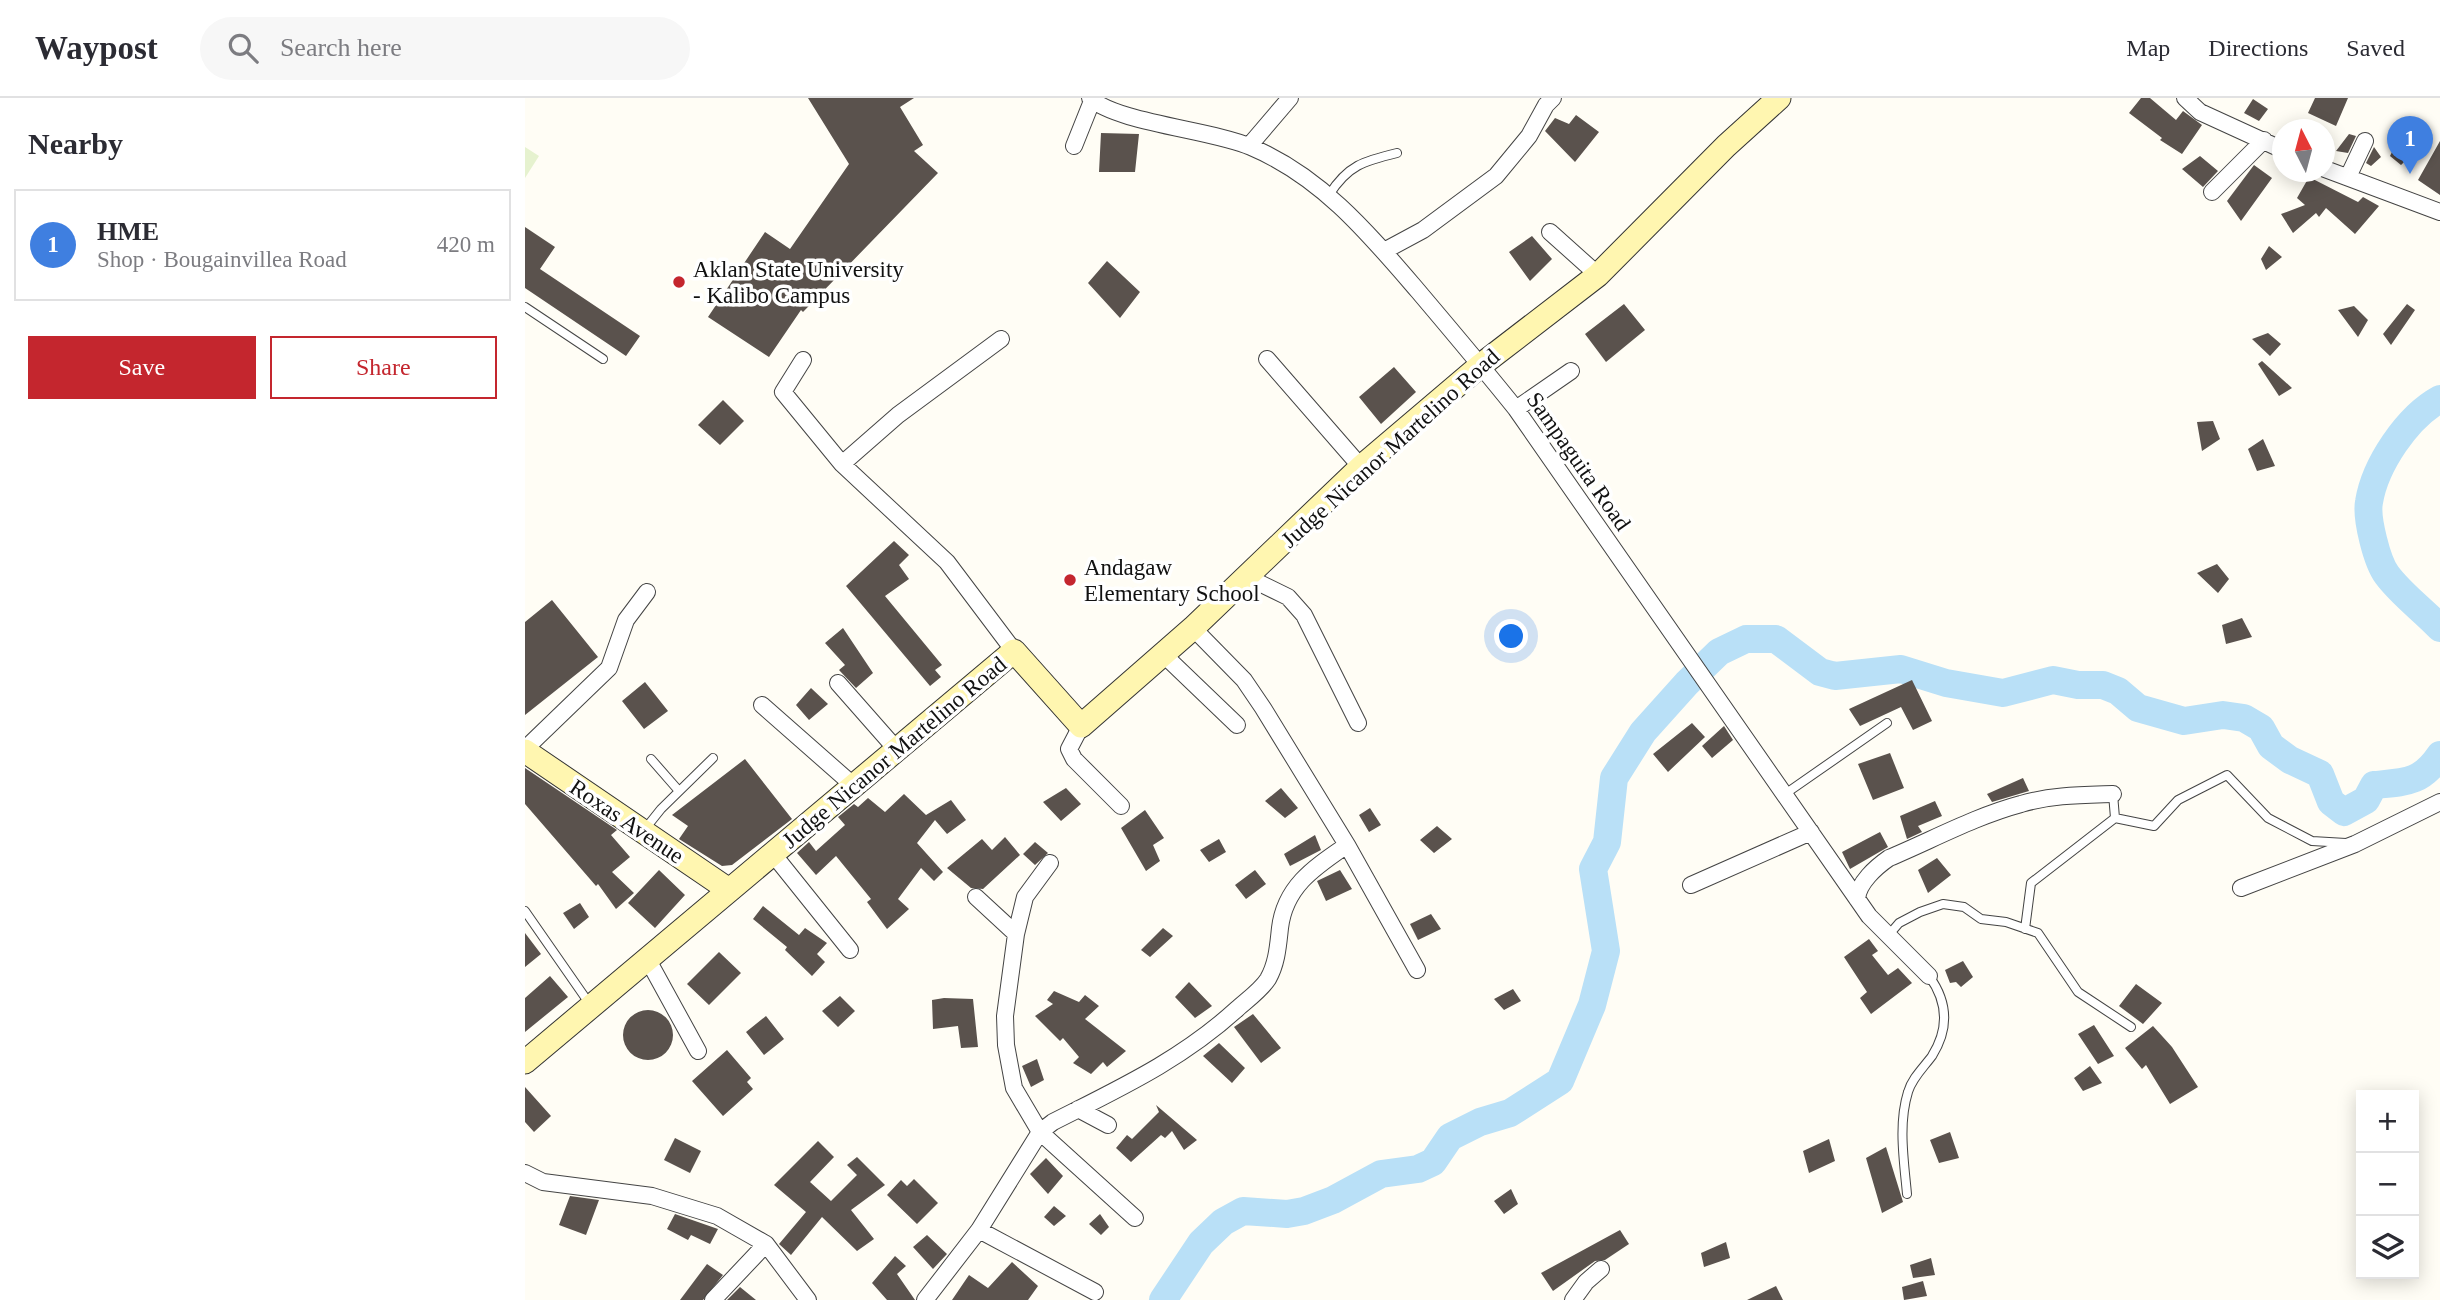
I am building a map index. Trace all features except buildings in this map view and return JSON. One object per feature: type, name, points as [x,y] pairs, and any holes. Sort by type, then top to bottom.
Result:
[{"type":"street","points":[[1249,146],[1290,98]]},
{"type":"street","points":[[1384,251],[1423,230],[1496,176],[1529,136],[1546,105],[1553,98]]},
{"type":"street","name":"Judge Nicanor Martelino Road","points":[[525,1062],[1014,651],[1081,726],[1164,655],[1361,467],[1481,365],[1598,275],[1766,107],[1779,98]]},
{"type":"street","points":[[2185,98],[2200,112],[2272,144]]},
{"type":"street","points":[[1075,146],[1091,99]]},
{"type":"street","name":"Sampaguita Road","points":[[1091,99],[1127,114],[1249,146],[1287,164],[1329,195],[1384,251],[1516,409],[1857,899],[1887,937],[1929,976]]},
{"type":"street","points":[[2212,192],[2264,140]]},
{"type":"street","points":[[2348,177],[2365,141]]},
{"type":"street","points":[[2335,172],[2440,212]]},
{"type":"street","points":[[1550,232],[1598,275]]},
{"type":"street","points":[[842,464],[898,415],[1000,339]]},
{"type":"street","points":[[1267,359],[1361,467]]},
{"type":"street","points":[[803,360],[786,383],[783,392],[842,464],[947,562],[1014,651]]},
{"type":"street","points":[[1516,409],[1571,371]]},
{"type":"street","points":[[1247,577],[1288,597],[1304,615],[1358,723]]},
{"type":"street","points":[[525,750],[609,668],[626,620],[647,592]]},
{"type":"street","points":[[1193,628],[1244,680],[1347,845],[1417,970]]},
{"type":"street","points":[[1164,655],[1237,725]]},
{"type":"street","points":[[838,683],[897,750]]},
{"type":"street","points":[[762,705],[854,786]]},
{"type":"street","points":[[1081,726],[1069,749],[1074,760],[1121,806]]},
{"type":"street","name":"Roxas Avenue","points":[[525,750],[729,891]]},
{"type":"street","points":[[1857,899],[1857,890],[1878,866],[1889,858],[1986,817],[2019,804],[2060,795],[2113,794]]},
{"type":"street","points":[[2241,888],[2355,844],[2440,802]]},
{"type":"street","points":[[1691,885],[1811,832]]},
{"type":"street","points":[[925,1300],[979,1230],[1040,1132],[1196,1045],[1267,982],[1275,963],[1285,904],[1295,885],[1310,870],[1347,845]]},
{"type":"street","points":[[773,854],[850,950]]},
{"type":"street","points":[[1050,863],[1025,897],[1016,934],[1005,1016],[1006,1045],[1014,1088],[1040,1132],[1135,1218]]},
{"type":"street","points":[[976,897],[1016,934]]},
{"type":"street","points":[[648,960],[698,1051]]},
{"type":"street","points":[[1078,1109],[1108,1125]]},
{"type":"street","points":[[525,1172],[543,1182],[652,1196],[717,1216],[766,1244],[808,1300]]},
{"type":"street","points":[[979,1230],[1095,1292]]},
{"type":"street","points":[[713,1300],[766,1244]]},
{"type":"street","points":[[1573,1300],[1585,1282],[1601,1269]]},
{"type":"lane","points":[[1329,195],[1341,176],[1355,166],[1398,153]]},
{"type":"lane","points":[[525,307],[603,359]]},
{"type":"lane","points":[[1785,794],[1887,723]]},
{"type":"lane","points":[[643,832],[713,758]]},
{"type":"lane","points":[[651,759],[679,791]]},
{"type":"lane","points":[[2025,929],[2031,883],[2115,818],[2154,826],[2178,800],[2227,775],[2268,818],[2312,841],[2355,844]]},
{"type":"lane","points":[[2113,794],[2115,818]]},
{"type":"lane","points":[[1887,937],[1909,917],[1943,904],[1964,907],[1981,919],[2006,922],[2038,933],[2078,992],[2131,1027]]},
{"type":"lane","points":[[525,911],[592,1008]]},
{"type":"lane","points":[[1907,1194],[1903,1118],[1909,1090],[1944,1034],[1945,1012],[1939,990],[1929,976]]},
{"type":"green space","points":[[525,147],[539,156],[525,178]]},
{"type":"waterway","points":[[2440,399],[2416,417],[2394,443],[2378,473],[2369,502],[2373,540],[2383,569],[2399,589],[2440,628]]},
{"type":"waterway","points":[[1163,1300],[1201,1243],[1223,1222],[1243,1211],[1287,1214],[1304,1211],[1333,1200],[1381,1174],[1418,1169],[1433,1162],[1450,1137],[1480,1122],[1510,1113],[1560,1081],[1592,1005],[1606,951],[1593,869],[1607,842],[1614,778],[1643,732],[1687,683],[1719,652],[1746,639],[1776,639],[1820,672],[1835,676],[1901,669],[1946,683],[2003,693],[2053,680],[2078,685],[2103,685],[2118,691],[2138,708],[2184,721],[2223,715],[2244,718],[2261,728],[2271,746],[2290,760],[2320,774],[2331,802],[2344,812],[2366,800],[2374,785],[2395,783],[2419,776],[2440,755]]},
{"type":"place","name":"HME","points":[[2410,174]]},
{"type":"place","name":"Aklan State University - Kalibo Campus","points":[[679,282]]},
{"type":"place","name":"Andagaw Elementary School","points":[[1070,580]]}]
